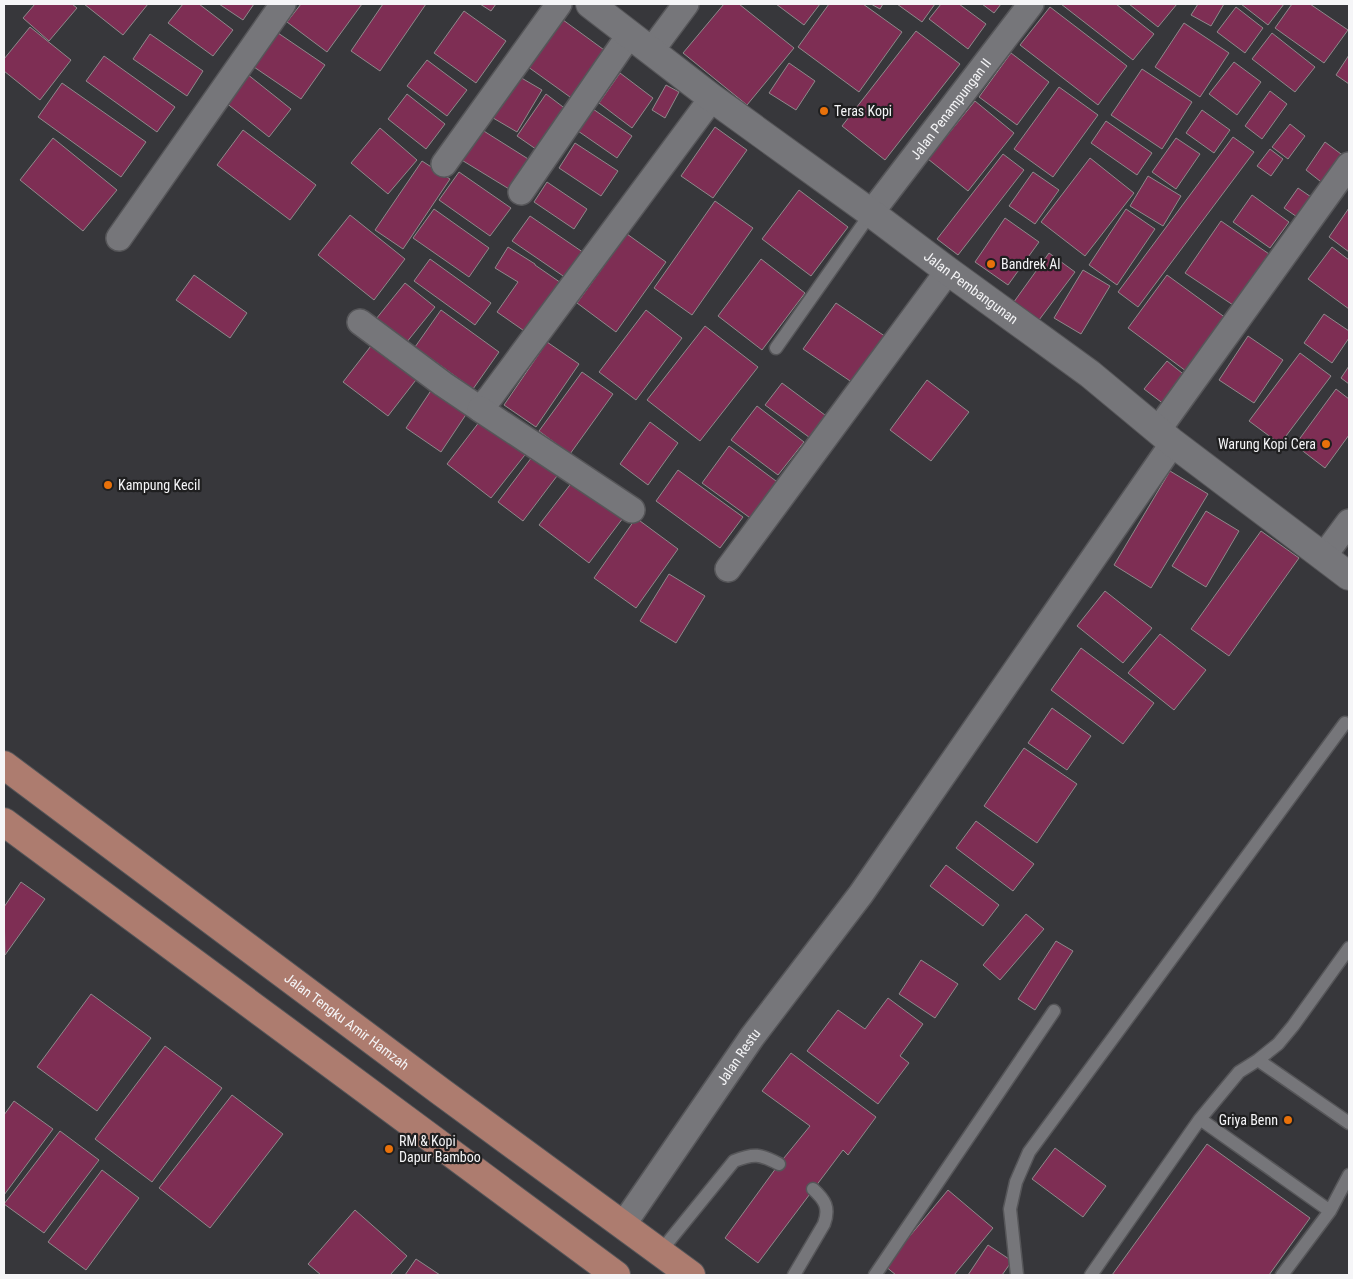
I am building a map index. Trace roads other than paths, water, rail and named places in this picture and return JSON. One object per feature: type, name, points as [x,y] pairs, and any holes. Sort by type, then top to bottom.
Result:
[{"type":"main road","name":"Jalan Tengku Amir Hamzah","points":[[4,765],[440,1091],[691,1275]]},
{"type":"main road","points":[[4,822],[616,1275]]},
{"type":"main road","points":[[414,1126],[440,1091]]},
{"type":"street","points":[[119,238],[283,4]]},
{"type":"street","points":[[444,164],[559,4]]},
{"type":"street","name":"Jalan Pembangunan","points":[[590,4],[712,98],[1090,374],[1166,437],[1349,576]]},
{"type":"street","points":[[651,51],[686,4]]},
{"type":"street","name":"Jalan Penampungan II","points":[[871,213],[1031,4]]},
{"type":"street","points":[[521,192],[630,34]]},
{"type":"street","points":[[480,409],[712,98]]},
{"type":"street","name":"Jalan Restu","points":[[623,1225],[752,1037],[861,894],[1349,165]]},
{"type":"street","points":[[728,569],[948,271]]},
{"type":"street","points":[[360,322],[443,384],[632,510]]},
{"type":"street","points":[[1323,556],[1349,522]]},
{"type":"lane","points":[[776,348],[871,213]]},
{"type":"lane","points":[[1017,1275],[1010,1209],[1016,1182],[1029,1152],[1345,722]]},
{"type":"lane","points":[[1091,1275],[1200,1119],[1239,1072],[1278,1044],[1349,948]]},
{"type":"lane","points":[[875,1275],[1054,1011]]},
{"type":"lane","points":[[1258,1060],[1349,1123]]},
{"type":"lane","points":[[1200,1119],[1330,1211]]},
{"type":"lane","points":[[660,1252],[734,1161],[744,1157],[759,1155],[779,1164]]},
{"type":"lane","points":[[1282,1275],[1330,1211],[1349,1175]]},
{"type":"lane","points":[[794,1275],[824,1224],[827,1215],[823,1200],[813,1189]]},
{"type":"place","name":"Teras Kopi","points":[[824,111]]},
{"type":"place","name":"Bandrek Al","points":[[991,264]]},
{"type":"place","name":"Warung Kopi Cera","points":[[1326,444]]},
{"type":"place","name":"Kampung Kecil","points":[[108,485]]},
{"type":"place","name":"Griya Benn","points":[[1288,1120]]},
{"type":"place","name":"RM & Kopi Dapur Bamboo","points":[[389,1149]]}]
